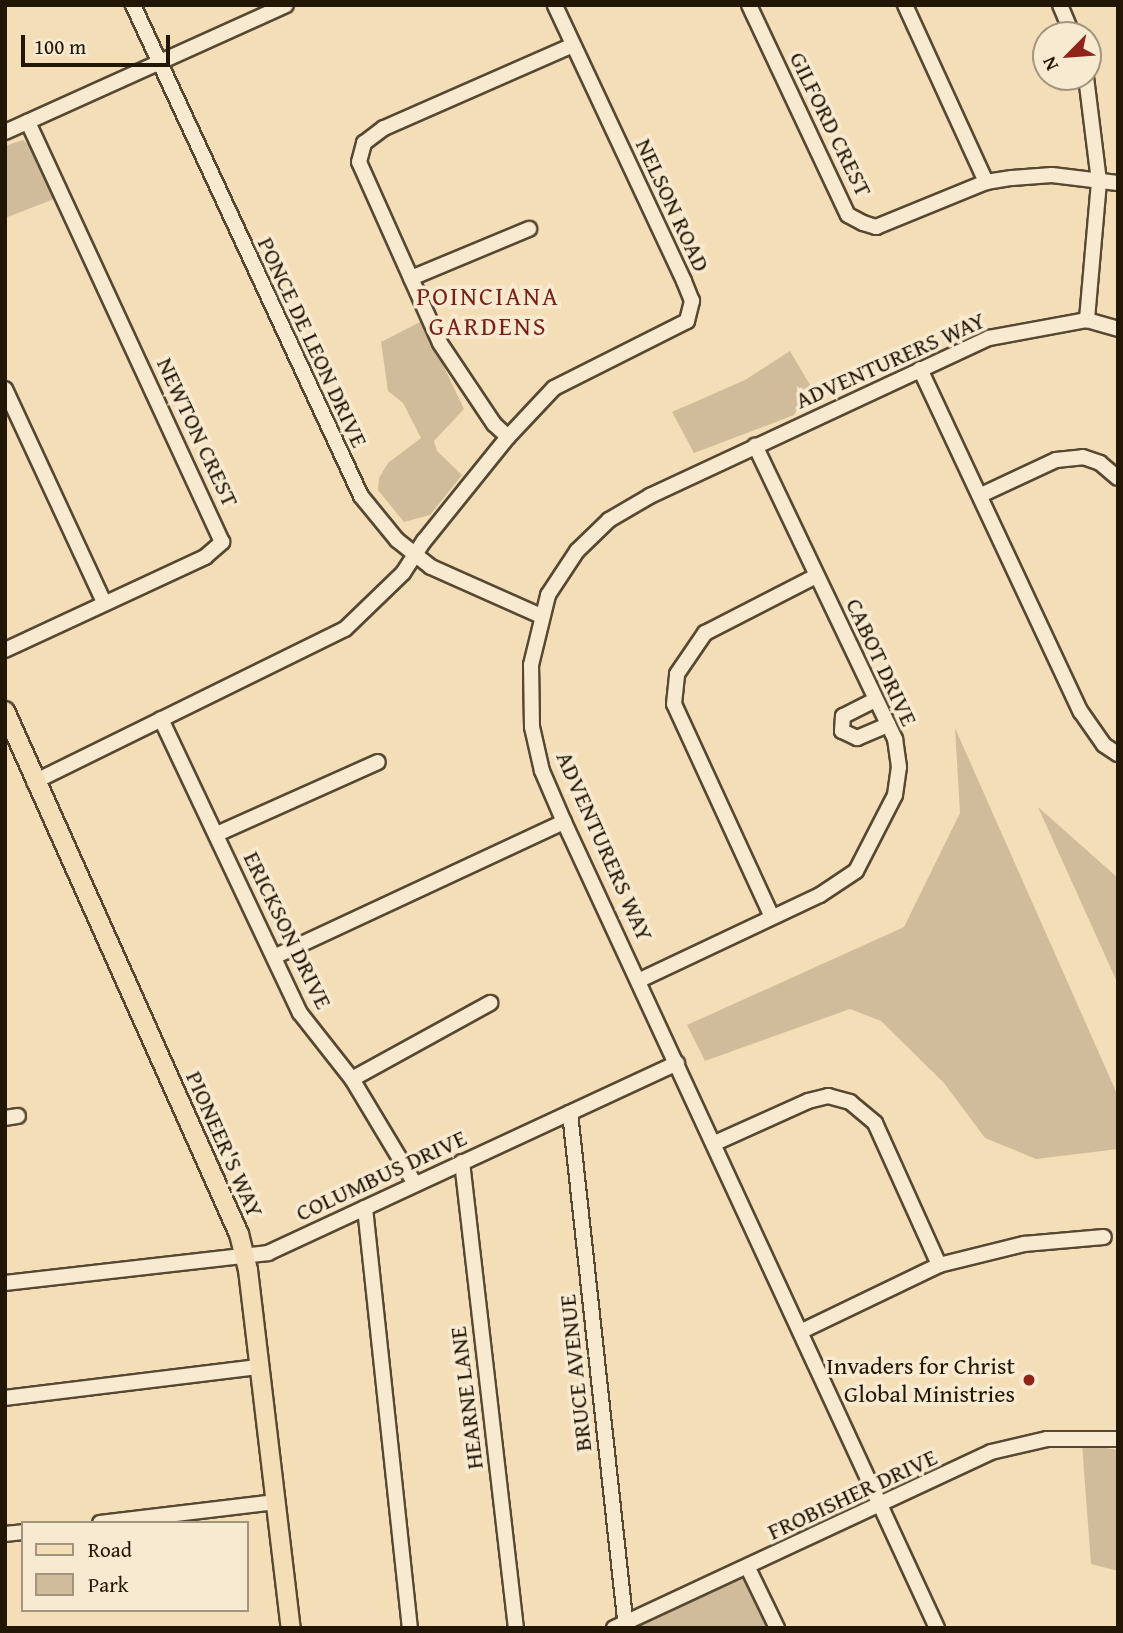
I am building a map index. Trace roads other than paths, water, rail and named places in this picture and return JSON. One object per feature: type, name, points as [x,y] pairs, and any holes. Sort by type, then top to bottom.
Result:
[{"type":"main road","name":"PIONEER'S WAY","points":[[5,711],[34,782],[239,1234],[259,1367],[291,1628]]},
{"type":"street","name":"PONCE DE LEON DRIVE","points":[[133,5],[361,496],[415,555],[456,582],[541,616]]},
{"type":"street","points":[[5,132],[160,64],[284,5]]},
{"type":"street","name":"NELSON ROAD","points":[[34,782],[345,629],[403,573],[508,438],[554,388],[687,321],[692,301],[555,5]]},
{"type":"street","name":"GILFORD CREST","points":[[749,5],[848,215],[876,227],[986,182],[1052,175],[1118,183]]},
{"type":"street","points":[[905,5],[986,182]]},
{"type":"street","points":[[508,438],[494,424],[440,343],[359,162],[364,143],[384,128],[573,45]]},
{"type":"street","points":[[1088,91],[1099,181],[1087,320],[1118,329]]},
{"type":"street","name":"NEWTON CREST","points":[[5,650],[205,557],[222,542],[28,122]]},
{"type":"street","points":[[411,278],[529,229]]},
{"type":"street","name":"ADVENTURERS WAY","points":[[937,1628],[542,771],[532,727],[531,665],[548,595],[577,551],[609,520],[755,446],[989,338],[1087,320]]},
{"type":"street","points":[[920,369],[1081,712],[1104,745],[1118,754]]},
{"type":"street","points":[[5,389],[104,602]]},
{"type":"street","name":"CABOT DRIVE","points":[[640,980],[820,895],[856,871],[895,795],[899,767],[888,725],[755,446]]},
{"type":"street","points":[[981,495],[1056,460],[1083,457],[1118,478]]},
{"type":"street","points":[[772,917],[674,704],[677,674],[705,632],[816,576]]},
{"type":"street","points":[[875,700],[843,716],[842,731],[857,738],[888,725]]},
{"type":"street","name":"ERICKSON DRIVE","points":[[161,719],[300,1013],[352,1079],[415,1184]]},
{"type":"street","points":[[217,834],[377,762]]},
{"type":"street","points":[[274,957],[564,822]]},
{"type":"street","points":[[352,1079],[491,1003]]},
{"type":"street","name":"COLUMBUS DRIVE","points":[[5,1283],[268,1253],[677,1063]]},
{"type":"street","points":[[715,1143],[818,1098],[850,1102],[869,1115],[879,1130],[939,1265]]},
{"type":"street","name":"BRUCE AVENUE","points":[[570,1113],[621,1626]]},
{"type":"street","name":"HEARNE LANE","points":[[462,1163],[516,1628]]},
{"type":"street","points":[[365,1208],[410,1628]]},
{"type":"street","points":[[802,1331],[939,1265],[1024,1244],[1104,1237]]},
{"type":"street","points":[[5,1398],[259,1367]]},
{"type":"street","name":"FROBISHER DRIVE","points":[[621,1626],[881,1507],[991,1452],[1047,1439],[1118,1439]]},
{"type":"street","points":[[118,1521],[276,1503]]},
{"type":"street","points":[[748,1568],[777,1628]]},
{"type":"place","name":"Invaders for Christ Global Ministries","points":[[1029,1380]]},
{"type":"district","name":"POINCIANA GARDENS","points":[[488,311]]}]
